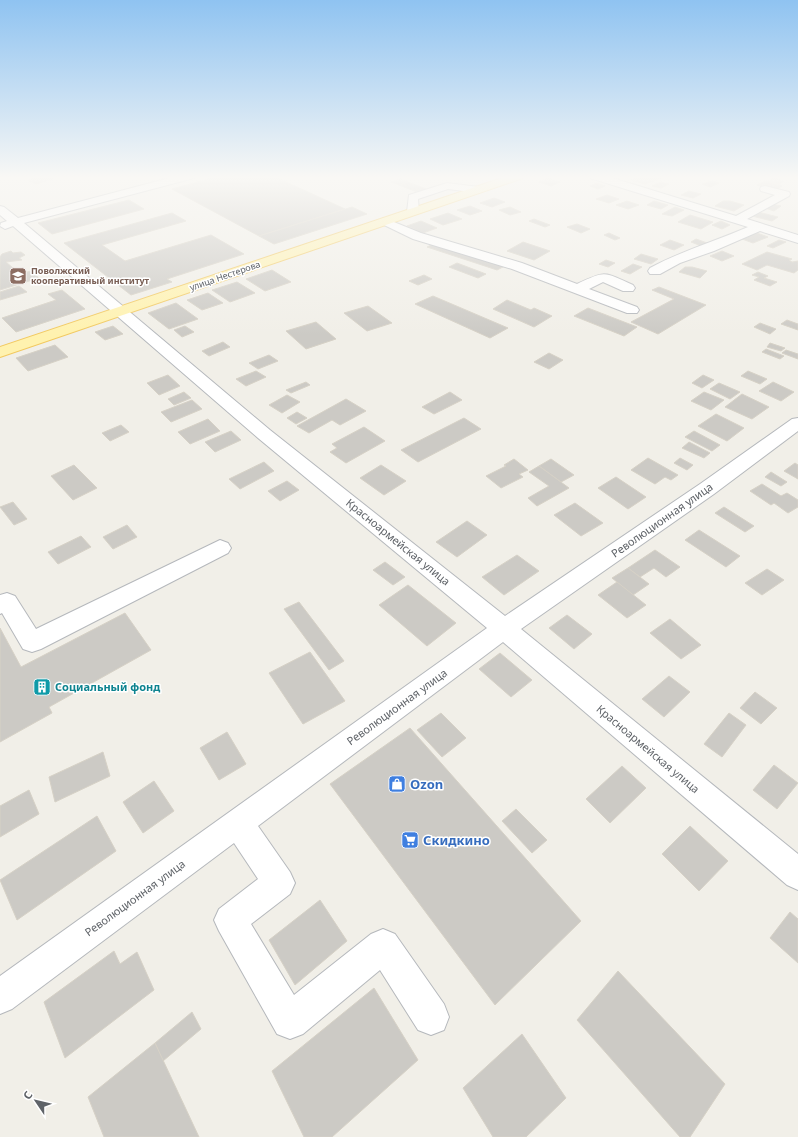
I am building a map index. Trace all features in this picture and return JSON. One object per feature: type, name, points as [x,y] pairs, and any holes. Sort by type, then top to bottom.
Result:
[{"type":"main road","name":"улица Нестерова","points":[[0,352],[363,229]]},
{"type":"street","name":"Красноармейская улица","points":[[15,229],[121,311],[264,434],[504,629],[798,874]]},
{"type":"street","points":[[401,229],[417,236],[517,266],[632,310]]},
{"type":"street","points":[[655,271],[675,260],[710,248],[754,229]]},
{"type":"street","points":[[766,229],[798,239]]},
{"type":"street","points":[[578,289],[603,277],[628,288]]},
{"type":"street","name":"Революционная улица","points":[[0,997],[504,629],[707,489],[798,423]]},
{"type":"street","points":[[0,605],[7,602],[32,642],[220,548]]},
{"type":"street","points":[[238,823],[279,883],[230,920],[290,1021],[383,946],[431,1017]]},
{"type":"building","points":[[46,229],[70,229],[52,234]]},
{"type":"building","points":[[114,229],[158,229],[102,245],[125,261],[211,235],[244,254],[167,279],[172,282],[131,295],[64,243]]},
{"type":"building","points":[[246,229],[281,229],[259,236]]},
{"type":"building","points":[[281,229],[320,229],[274,244],[259,236]]},
{"type":"building","points":[[414,229],[434,229],[423,233]]},
{"type":"building","points":[[572,229],[590,229],[581,233]]},
{"type":"building","points":[[609,233],[620,238],[615,240],[604,235]]},
{"type":"building","points":[[757,233],[768,237],[753,243],[742,239]]},
{"type":"building","points":[[696,239],[710,244],[704,247],[691,242]]},
{"type":"building","points":[[670,240],[684,245],[674,250],[660,245]]},
{"type":"building","points":[[779,240],[786,242],[773,248],[767,246]]},
{"type":"building","points":[[523,242],[550,251],[534,260],[507,251]]},
{"type":"building","points":[[435,243],[505,266],[497,270],[427,247]]},
{"type":"building","points":[[11,251],[13,253],[21,252],[25,255],[19,258],[22,260],[6,262],[20,274],[31,271],[39,278],[0,290],[0,257],[2,254]]},
{"type":"building","points":[[722,251],[734,256],[722,261],[710,256]]},
{"type":"building","points":[[767,252],[792,259],[789,260],[792,262],[798,261],[798,270],[794,273],[767,265],[757,270],[742,264]]},
{"type":"building","points":[[641,254],[658,259],[651,264],[634,259]]},
{"type":"building","points":[[606,260],[615,263],[608,267],[599,264]]},
{"type":"building","points":[[457,263],[486,274],[478,278],[449,267]]},
{"type":"building","points":[[633,264],[642,267],[630,274],[621,271]]},
{"type":"building","points":[[685,267],[692,267],[707,271],[700,278],[679,272]]},
{"type":"building","points":[[272,270],[291,282],[265,291],[246,279]]},
{"type":"building","points":[[758,272],[768,276],[764,278],[777,282],[770,286],[754,280],[759,277],[752,275]]},
{"type":"building","points":[[424,275],[432,279],[418,285],[409,281]]},
{"type":"building","points":[[237,282],[255,293],[230,302],[212,290]]},
{"type":"building","points":[[19,286],[27,292],[0,300],[0,292]]},
{"type":"building","points":[[659,287],[706,305],[658,334],[631,322],[674,299],[652,290]]},
{"type":"building","points":[[62,290],[85,309],[16,332],[2,318],[56,300],[48,294]]},
{"type":"building","points":[[208,293],[223,303],[202,310],[187,300]]},
{"type":"building","points":[[433,296],[508,328],[490,338],[415,304]]},
{"type":"building","points":[[507,300],[531,310],[534,308],[552,316],[534,327],[493,309]]},
{"type":"building","points":[[176,303],[198,319],[169,329],[148,313]]},
{"type":"building","points":[[368,306],[392,323],[367,331],[344,313]]},
{"type":"building","points":[[588,308],[637,327],[624,336],[574,316]]},
{"type":"building","points":[[787,320],[798,324],[798,330],[781,324]]},
{"type":"building","points":[[316,322],[336,339],[306,349],[286,331]]},
{"type":"building","points":[[760,323],[776,329],[770,334],[754,327]]},
{"type":"building","points":[[113,326],[123,334],[105,340],[95,332]]},
{"type":"building","points":[[185,326],[194,332],[182,337],[174,330]]},
{"type":"building","points":[[223,342],[230,347],[209,356],[202,351]]},
{"type":"building","points":[[770,343],[785,348],[781,351],[767,347]]},
{"type":"building","points":[[55,345],[68,357],[28,371],[16,358]]},
{"type":"building","points":[[766,349],[784,356],[780,359],[762,352]]},
{"type":"building","points":[[786,350],[798,354],[798,359],[782,353]]},
{"type":"building","points":[[549,353],[563,360],[549,369],[534,362]]},
{"type":"building","points":[[269,355],[278,361],[258,369],[249,363]]},
{"type":"building","points":[[256,371],[266,377],[246,386],[236,379]]},
{"type":"building","points":[[748,371],[767,379],[760,384],[741,376]]},
{"type":"building","points":[[168,375],[180,386],[159,395],[147,383]]},
{"type":"building","points":[[703,375],[714,380],[702,388],[692,383]]},
{"type":"building","points":[[306,382],[310,385],[291,393],[286,390]]},
{"type":"building","points":[[773,382],[794,392],[781,401],[759,391]]},
{"type":"building","points":[[719,383],[740,392],[730,399],[710,389]]},
{"type":"building","points":[[184,392],[191,398],[174,405],[168,399]]},
{"type":"building","points":[[450,392],[462,400],[434,414],[422,407]]},
{"type":"building","points":[[704,392],[724,400],[711,410],[691,401]]},
{"type":"building","points":[[742,394],[769,407],[752,419],[725,407]]},
{"type":"building","points":[[287,395],[300,402],[282,413],[269,405]]},
{"type":"building","points":[[346,399],[366,411],[340,425],[332,420],[309,433],[297,426]]},
{"type":"building","points":[[192,400],[202,409],[171,422],[161,412]]},
{"type":"building","points":[[297,412],[307,418],[296,424],[287,418]]},
{"type":"building","points":[[716,414],[744,428],[727,441],[698,426]]},
{"type":"building","points":[[464,418],[481,429],[418,462],[401,450]]},
{"type":"building","points":[[208,419],[220,431],[190,444],[178,432]]},
{"type":"building","points":[[121,425],[129,432],[110,441],[102,433]]},
{"type":"building","points":[[364,427],[385,441],[346,463],[330,452],[337,448],[332,444]]},
{"type":"building","points":[[231,431],[241,440],[215,452],[205,442]]},
{"type":"building","points":[[694,431],[720,445],[712,451],[685,437]]},
{"type":"building","points":[[689,442],[710,453],[704,458],[682,448]]},
{"type":"building","points":[[648,458],[678,475],[671,480],[665,477],[655,484],[631,470]]},
{"type":"building","points":[[680,458],[693,465],[687,470],[674,463]]},
{"type":"building","points":[[514,459],[528,470],[519,474],[523,477],[501,488],[486,476],[506,466],[504,465]]},
{"type":"building","points":[[551,459],[574,475],[561,482],[539,466]]},
{"type":"building","points":[[264,462],[274,471],[240,489],[229,479]]},
{"type":"building","points":[[795,463],[798,465],[798,479],[784,471]]},
{"type":"building","points":[[74,465],[97,488],[73,500],[51,476]]},
{"type":"building","points":[[381,465],[406,481],[384,495],[360,478]]},
{"type":"building","points":[[539,466],[569,488],[537,506],[528,498],[549,486],[529,472]]},
{"type":"building","points":[[771,472],[787,482],[781,486],[765,477]]},
{"type":"building","points":[[616,477],[646,497],[628,509],[598,488]]},
{"type":"building","points":[[287,481],[299,490],[280,501],[268,491]]},
{"type":"building","points":[[762,484],[781,496],[787,493],[798,500],[798,507],[788,513],[774,503],[771,505],[750,491]]},
{"type":"building","points":[[13,502],[27,519],[14,525],[0,507]]},
{"type":"building","points":[[575,503],[603,523],[581,536],[554,515]]},
{"type":"building","points":[[724,507],[754,526],[745,532],[715,513]]},
{"type":"building","points":[[467,521],[487,535],[457,557],[436,542]]},
{"type":"building","points":[[127,525],[137,537],[113,549],[103,537]]},
{"type":"building","points":[[699,530],[740,556],[726,567],[685,540]]},
{"type":"building","points":[[81,536],[91,547],[58,564],[48,552]]},
{"type":"building","points":[[655,550],[680,567],[666,577],[654,568],[640,577],[628,568]]},
{"type":"building","points":[[517,555],[539,571],[504,595],[482,577]]},
{"type":"building","points":[[385,562],[405,577],[393,585],[373,570]]},
{"type":"building","points":[[628,568],[649,584],[633,595],[612,578]]},
{"type":"building","points":[[767,569],[784,580],[762,595],[745,583]]},
{"type":"building","points":[[617,582],[646,605],[627,618],[598,595]]},
{"type":"building","points":[[408,585],[456,623],[427,646],[379,605]]},
{"type":"building","points":[[299,602],[344,661],[329,670],[284,609]]},
{"type":"building","name":"Социальный фонд","points":[[125,613],[151,650],[49,707],[52,713],[0,742],[0,628],[21,667]]},
{"type":"building","points":[[567,615],[592,634],[574,649],[549,628]]},
{"type":"building","points":[[670,619],[701,645],[681,659],[650,633]]},
{"type":"building","points":[[310,652],[345,701],[303,724],[269,673]]},
{"type":"building","points":[[500,653],[532,680],[511,697],[479,669]]},
{"type":"building","points":[[669,676],[690,692],[664,717],[642,699]]},
{"type":"building","points":[[755,692],[777,708],[761,724],[740,708]]},
{"type":"building","points":[[441,713],[466,738],[442,757],[417,730]]},
{"type":"building","points":[[729,713],[746,725],[722,757],[704,744]]},
{"type":"building","points":[[410,728],[581,921],[495,1005],[330,784]]},
{"type":"building","points":[[227,732],[246,764],[219,780],[200,748]]},
{"type":"building","points":[[103,752],[110,776],[55,802],[49,777]]},
{"type":"building","points":[[774,765],[798,783],[777,809],[753,790]]},
{"type":"building","points":[[622,766],[646,788],[610,823],[586,799]]},
{"type":"building","points":[[154,781],[174,811],[143,833],[123,802]]},
{"type":"building","points":[[29,790],[39,814],[0,837],[0,806]]},
{"type":"building","points":[[516,809],[547,840],[532,853],[502,821]]},
{"type":"building","points":[[97,816],[116,851],[17,920],[0,880]]},
{"type":"building","points":[[690,826],[728,861],[699,891],[662,854]]},
{"type":"building","points":[[320,900],[347,941],[295,985],[269,940]]},
{"type":"building","points":[[790,912],[798,919],[798,963],[770,938]]},
{"type":"building","points":[[114,951],[120,964],[137,952],[154,990],[65,1058],[44,1002]]},
{"type":"building","points":[[618,971],[725,1084],[690,1137],[680,1137],[577,1020]]},
{"type":"building","points":[[374,988],[418,1060],[332,1137],[304,1137],[272,1071]]},
{"type":"building","points":[[192,1012],[201,1029],[163,1061],[155,1043]]},
{"type":"building","points":[[522,1034],[566,1098],[526,1137],[493,1137],[463,1088]]},
{"type":"building","points":[[155,1043],[199,1137],[104,1137],[88,1097]]},
{"type":"place","name":"Поволжский кооперативный институт","points":[[18,276]]},
{"type":"place","name":"Социальный фонд","points":[[42,687]]},
{"type":"place","name":"Ozon","points":[[397,784]]},
{"type":"place","name":"Скидкино","points":[[410,840]]}]
